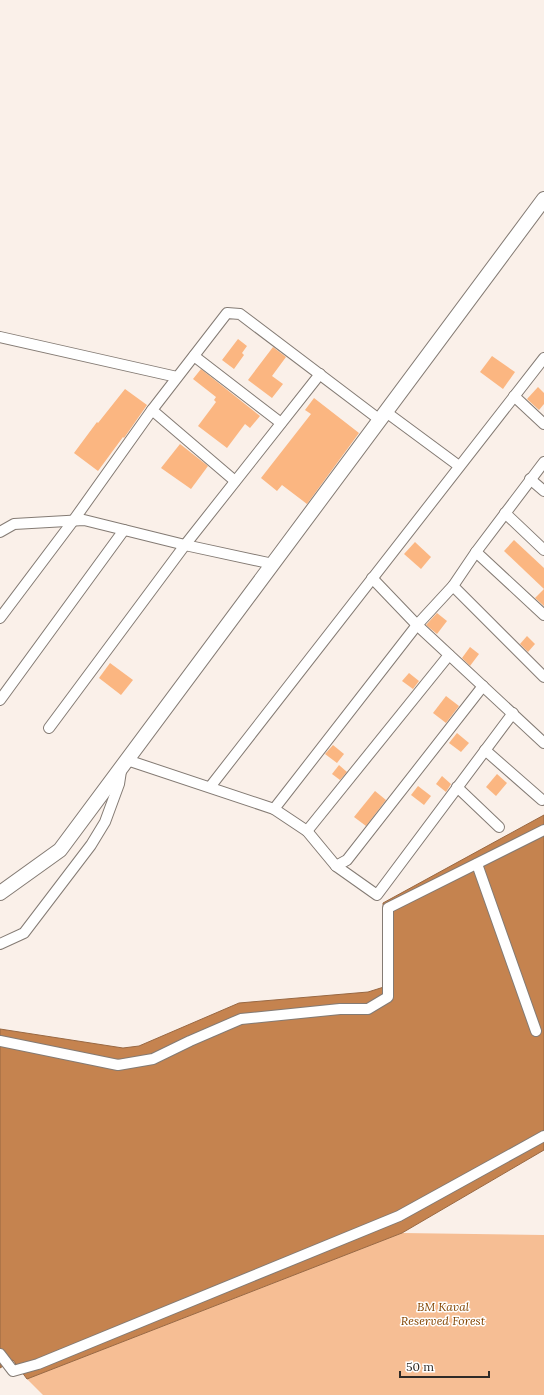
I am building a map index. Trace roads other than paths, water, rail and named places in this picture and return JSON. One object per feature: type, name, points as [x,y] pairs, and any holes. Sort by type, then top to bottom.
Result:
[{"type":"street","points":[[0,893],[60,850],[544,199]]},
{"type":"street","points":[[0,618],[73,521],[152,410],[227,313],[240,314],[320,374],[459,466]]},
{"type":"street","points":[[0,336],[177,377]]},
{"type":"street","points":[[194,356],[281,423]]},
{"type":"street","points":[[210,787],[544,358]]},
{"type":"street","points":[[49,728],[185,545],[320,374]]},
{"type":"street","points":[[514,396],[544,424]]},
{"type":"street","points":[[152,410],[236,481]]},
{"type":"street","points":[[274,809],[417,625],[453,586],[476,552],[544,462]]},
{"type":"street","points":[[530,479],[544,491]]},
{"type":"street","points":[[505,513],[544,550]]},
{"type":"street","points":[[0,532],[14,524],[84,520],[185,545],[273,564]]},
{"type":"street","points":[[0,700],[124,530]]},
{"type":"street","points":[[476,552],[544,615]]},
{"type":"street","points":[[372,578],[417,625],[544,743]]},
{"type":"street","points":[[453,586],[544,677]]},
{"type":"street","points":[[307,831],[449,655]]},
{"type":"street","points":[[336,866],[348,860],[483,686]]},
{"type":"street","points":[[124,764],[210,787],[274,809],[307,831],[336,866],[376,895],[513,713]]},
{"type":"street","points":[[485,750],[542,800]]},
{"type":"street","points":[[0,944],[24,933],[91,845],[105,822],[119,784],[124,764]]},
{"type":"street","points":[[457,787],[499,827]]},
{"type":"street","points":[[0,1041],[118,1065],[153,1059],[241,1019],[340,1009],[368,1009],[388,998],[388,908],[544,830]]},
{"type":"street","points":[[477,864],[536,1031]]},
{"type":"street","points":[[0,1354],[13,1370],[38,1364],[399,1216],[544,1136]]},
{"type":"park label","name":"BM Kaval Reserved Forest","points":[[443,1314]]}]
